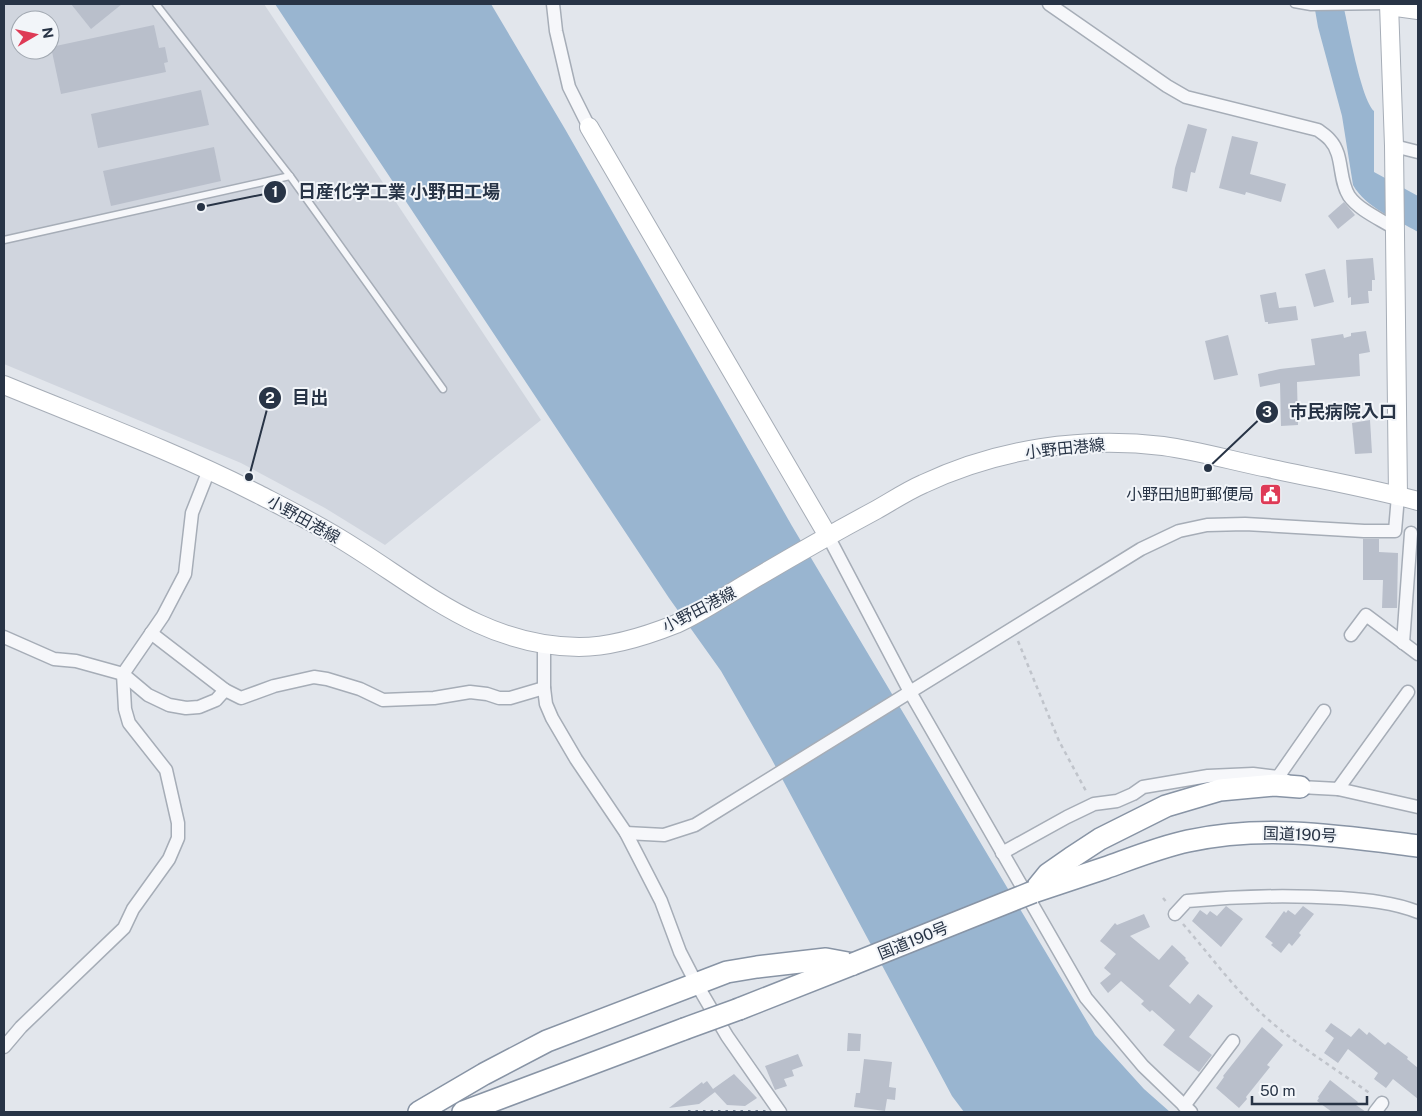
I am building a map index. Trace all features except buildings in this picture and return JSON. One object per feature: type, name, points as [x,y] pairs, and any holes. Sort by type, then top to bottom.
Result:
[{"type":"highway","points":[[1033,892],[1048,874],[1071,858],[1100,840],[1166,806],[1220,790],[1274,785],[1300,787]]},
{"type":"highway","name":"国道190号","points":[[463,1112],[739,1009],[1033,892],[1189,840],[1256,833],[1305,832],[1418,846]]},
{"type":"highway","name":"国道190号","points":[[1377,841],[1418,855]]},
{"type":"highway","points":[[419,1112],[484,1074],[547,1041],[727,972],[826,959],[853,964]]},
{"type":"main road","points":[[1398,496],[1394,146],[1389,5],[1418,10]]},
{"type":"main road","points":[[589,127],[822,540]]},
{"type":"main road","name":"小野田港線","points":[[4,385],[210,470],[337,536],[451,611],[502,634],[544,644],[580,647],[601,646],[620,642],[678,623],[923,484],[974,464],[1001,456],[1043,448],[1082,444],[1124,443],[1162,446],[1418,500]]},
{"type":"street","points":[[553,4],[556,31],[569,87],[589,127]]},
{"type":"street","points":[[1050,4],[1186,97],[1318,130],[1330,140],[1337,152],[1344,185],[1350,196],[1361,206],[1394,224]]},
{"type":"street","points":[[1394,146],[1418,152]]},
{"type":"street","points":[[4,1048],[20,1027],[124,928],[133,909],[169,858],[178,838],[178,823],[166,770],[129,723],[125,710],[123,674],[164,616],[185,574],[192,513],[210,470]]},
{"type":"street","points":[[1394,531],[1398,496]]},
{"type":"street","points":[[626,832],[664,834],[695,825],[1140,549],[1179,530],[1208,525],[1245,524],[1415,533],[1403,643]]},
{"type":"street","points":[[822,540],[1086,998],[1143,1066],[1188,1109],[1233,1041]]},
{"type":"street","points":[[1351,635],[1366,615],[1418,654]]},
{"type":"street","points":[[151,634],[225,690],[241,698],[274,686],[314,677],[360,689],[383,700],[434,698],[470,692],[499,698],[510,698],[544,688]]},
{"type":"street","points":[[4,637],[54,659],[76,661],[123,674],[148,695],[169,705],[186,708],[199,707],[216,700],[225,690]]},
{"type":"street","points":[[544,644],[544,688],[546,704],[552,718],[576,759],[626,832],[661,900],[680,952],[696,983],[727,1036],[780,1112]]},
{"type":"street","points":[[1338,789],[1408,692]]},
{"type":"street","points":[[1278,777],[1324,711]]},
{"type":"street","points":[[1002,853],[1094,804],[1117,801],[1143,787],[1208,776],[1253,774],[1278,777],[1300,787],[1338,789],[1418,807]]},
{"type":"street","points":[[1175,914],[1187,902],[1226,897],[1318,897],[1368,900],[1405,907],[1418,912]]},
{"type":"lane","points":[[156,4],[290,176],[443,389]]},
{"type":"lane","points":[[1294,4],[1311,7],[1389,5]]},
{"type":"lane","points":[[4,240],[290,176]]},
{"type":"path","points":[[1010,630],[1019,644],[1032,680],[1059,741],[1094,804]]},
{"type":"path","points":[[1175,914],[1262,1014],[1378,1107]]},
{"type":"shaded area","points":[[4,4],[264,4],[541,420],[385,545],[325,508],[241,463],[4,364]]},
{"type":"water","points":[[275,4],[491,4],[565,129],[792,526],[1095,1035],[1144,1089],[1170,1112],[964,1112],[952,1096],[771,758],[721,671],[669,598]]},
{"type":"water","points":[[1314,4],[1343,4],[1364,92],[1374,111],[1374,172],[1418,196],[1418,232],[1373,207],[1353,185],[1342,116],[1318,27]]},
{"type":"railway","points":[[688,1112],[767,1112]]},
{"type":"place","name":"日産化学工業 小野田工場","points":[[201,207]]},
{"type":"place","name":"市民病院入口","points":[[1208,468]]},
{"type":"place","name":"目出","points":[[249,477]]},
{"type":"place","name":"小野田旭町郵便局","points":[[1270,494]]}]
